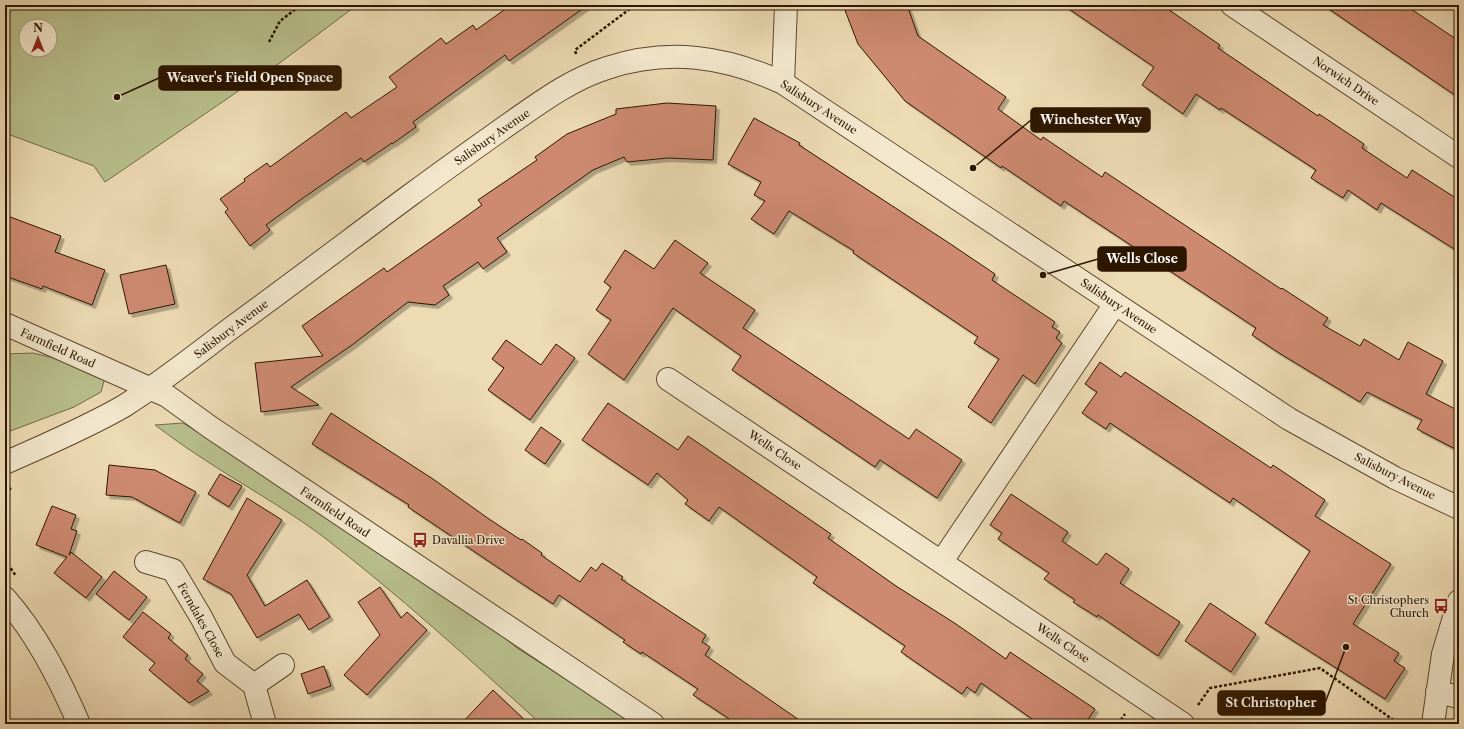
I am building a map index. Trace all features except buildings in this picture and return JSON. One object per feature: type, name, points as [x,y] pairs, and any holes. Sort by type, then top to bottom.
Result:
[{"type":"street","points":[[783,83],[786,5]]},
{"type":"street","name":"Norwich Drive","points":[[1232,5],[1459,157]]},
{"type":"street","name":"Salisbury Avenue","points":[[5,462],[95,422],[150,389],[455,162],[549,96],[582,78],[606,68],[656,58],[682,57],[708,58],[734,64],[759,72],[783,83],[1289,419],[1395,478],[1459,508]]},
{"type":"street","points":[[942,561],[1115,304]]},
{"type":"street","name":"Farmfield Road","points":[[5,324],[167,396],[216,432],[653,724]]},
{"type":"street","name":"Wells Close","points":[[668,379],[942,561],[1183,724]]},
{"type":"street","name":"Ferndales Close","points":[[146,562],[174,570],[202,617],[225,663],[254,684]]},
{"type":"street","points":[[5,598],[30,633],[50,665],[79,724]]},
{"type":"street","points":[[1433,724],[1436,692],[1443,654],[1459,601]]},
{"type":"street","points":[[266,724],[254,684],[283,665]]},
{"type":"street","points":[[1436,692],[1459,697]]},
{"type":"path","points":[[269,42],[280,21],[301,5]]},
{"type":"path","points":[[582,78],[575,50],[635,5]]},
{"type":"path","points":[[1197,706],[1210,688],[1320,668],[1399,724]]},
{"type":"green space","points":[[5,5],[357,5],[281,62],[105,182],[94,166],[5,133]]},
{"type":"green space","points":[[33,353],[95,368],[104,381],[101,392],[74,407],[5,433],[5,354]]},
{"type":"green space","points":[[183,423],[259,470],[458,599],[517,648],[636,724],[541,724],[460,651],[350,557],[292,515],[196,454],[155,425]]},
{"type":"place","name":"Weaver's Field Open Space","points":[[117,97]]},
{"type":"place","name":"Winchester Way","points":[[973,168]]},
{"type":"place","name":"Wells Close","points":[[1043,275]]},
{"type":"place","name":"Davallia Drive","points":[[420,540]]},
{"type":"place","name":"St Christophers Church","points":[[1441,606]]},
{"type":"place","name":"St Christopher","points":[[1346,647]]}]
